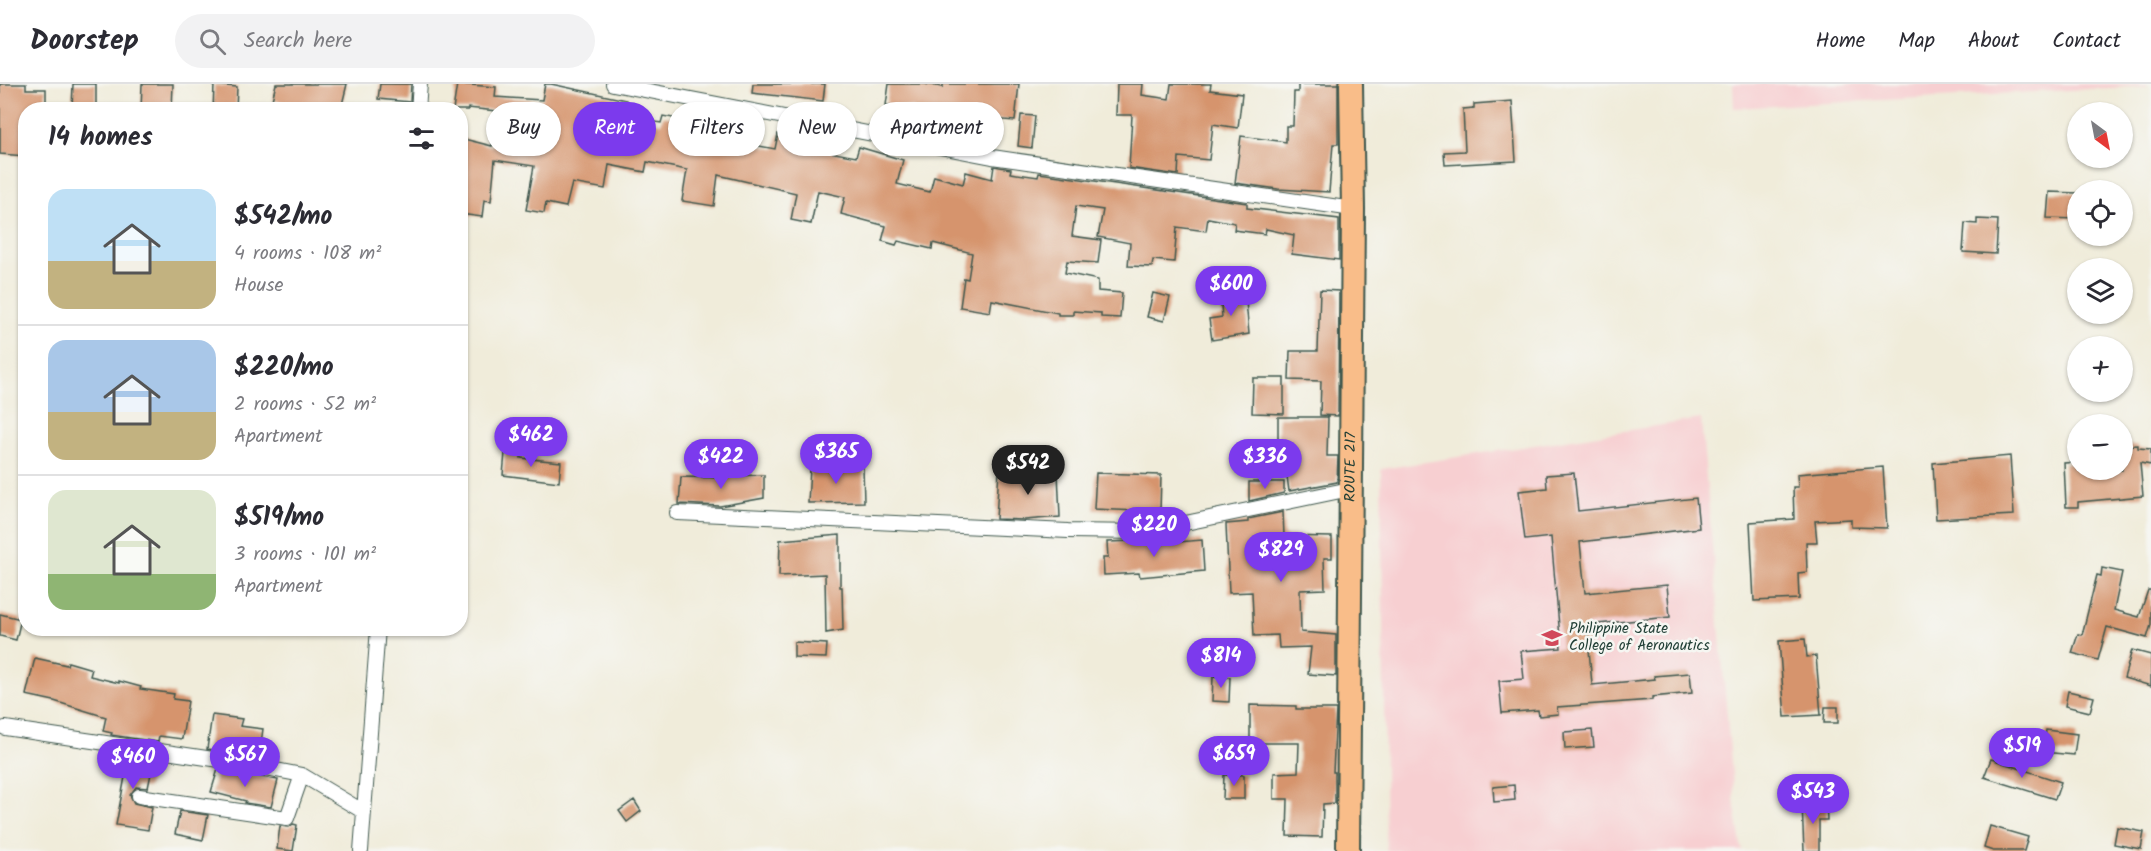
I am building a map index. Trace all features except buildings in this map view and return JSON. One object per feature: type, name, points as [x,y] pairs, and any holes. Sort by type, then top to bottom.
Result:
[{"type":"main road","name":"ROUTE 217","points":[[1348,851],[1353,209],[1351,84]]},
{"type":"street","points":[[419,102],[420,84]]},
{"type":"street","points":[[613,84],[992,157],[1353,209]]},
{"type":"street","points":[[677,513],[1068,531],[1142,532],[1350,489]]},
{"type":"street","points":[[361,851],[377,636]]},
{"type":"street","points":[[5,728],[240,763],[302,775],[364,812]]},
{"type":"street","points":[[139,796],[287,818],[302,775]]},
{"type":"shaded area","points":[[1733,84],[2147,84],[2147,86],[1734,108]]},
{"type":"shaded area","name":"Philippine State College of Aeronautics","points":[[1701,419],[1735,807],[1742,851],[1386,851],[1381,469]]},
{"type":"place","name":"Philippine State College of Aeronautics","points":[[1552,638]]}]
